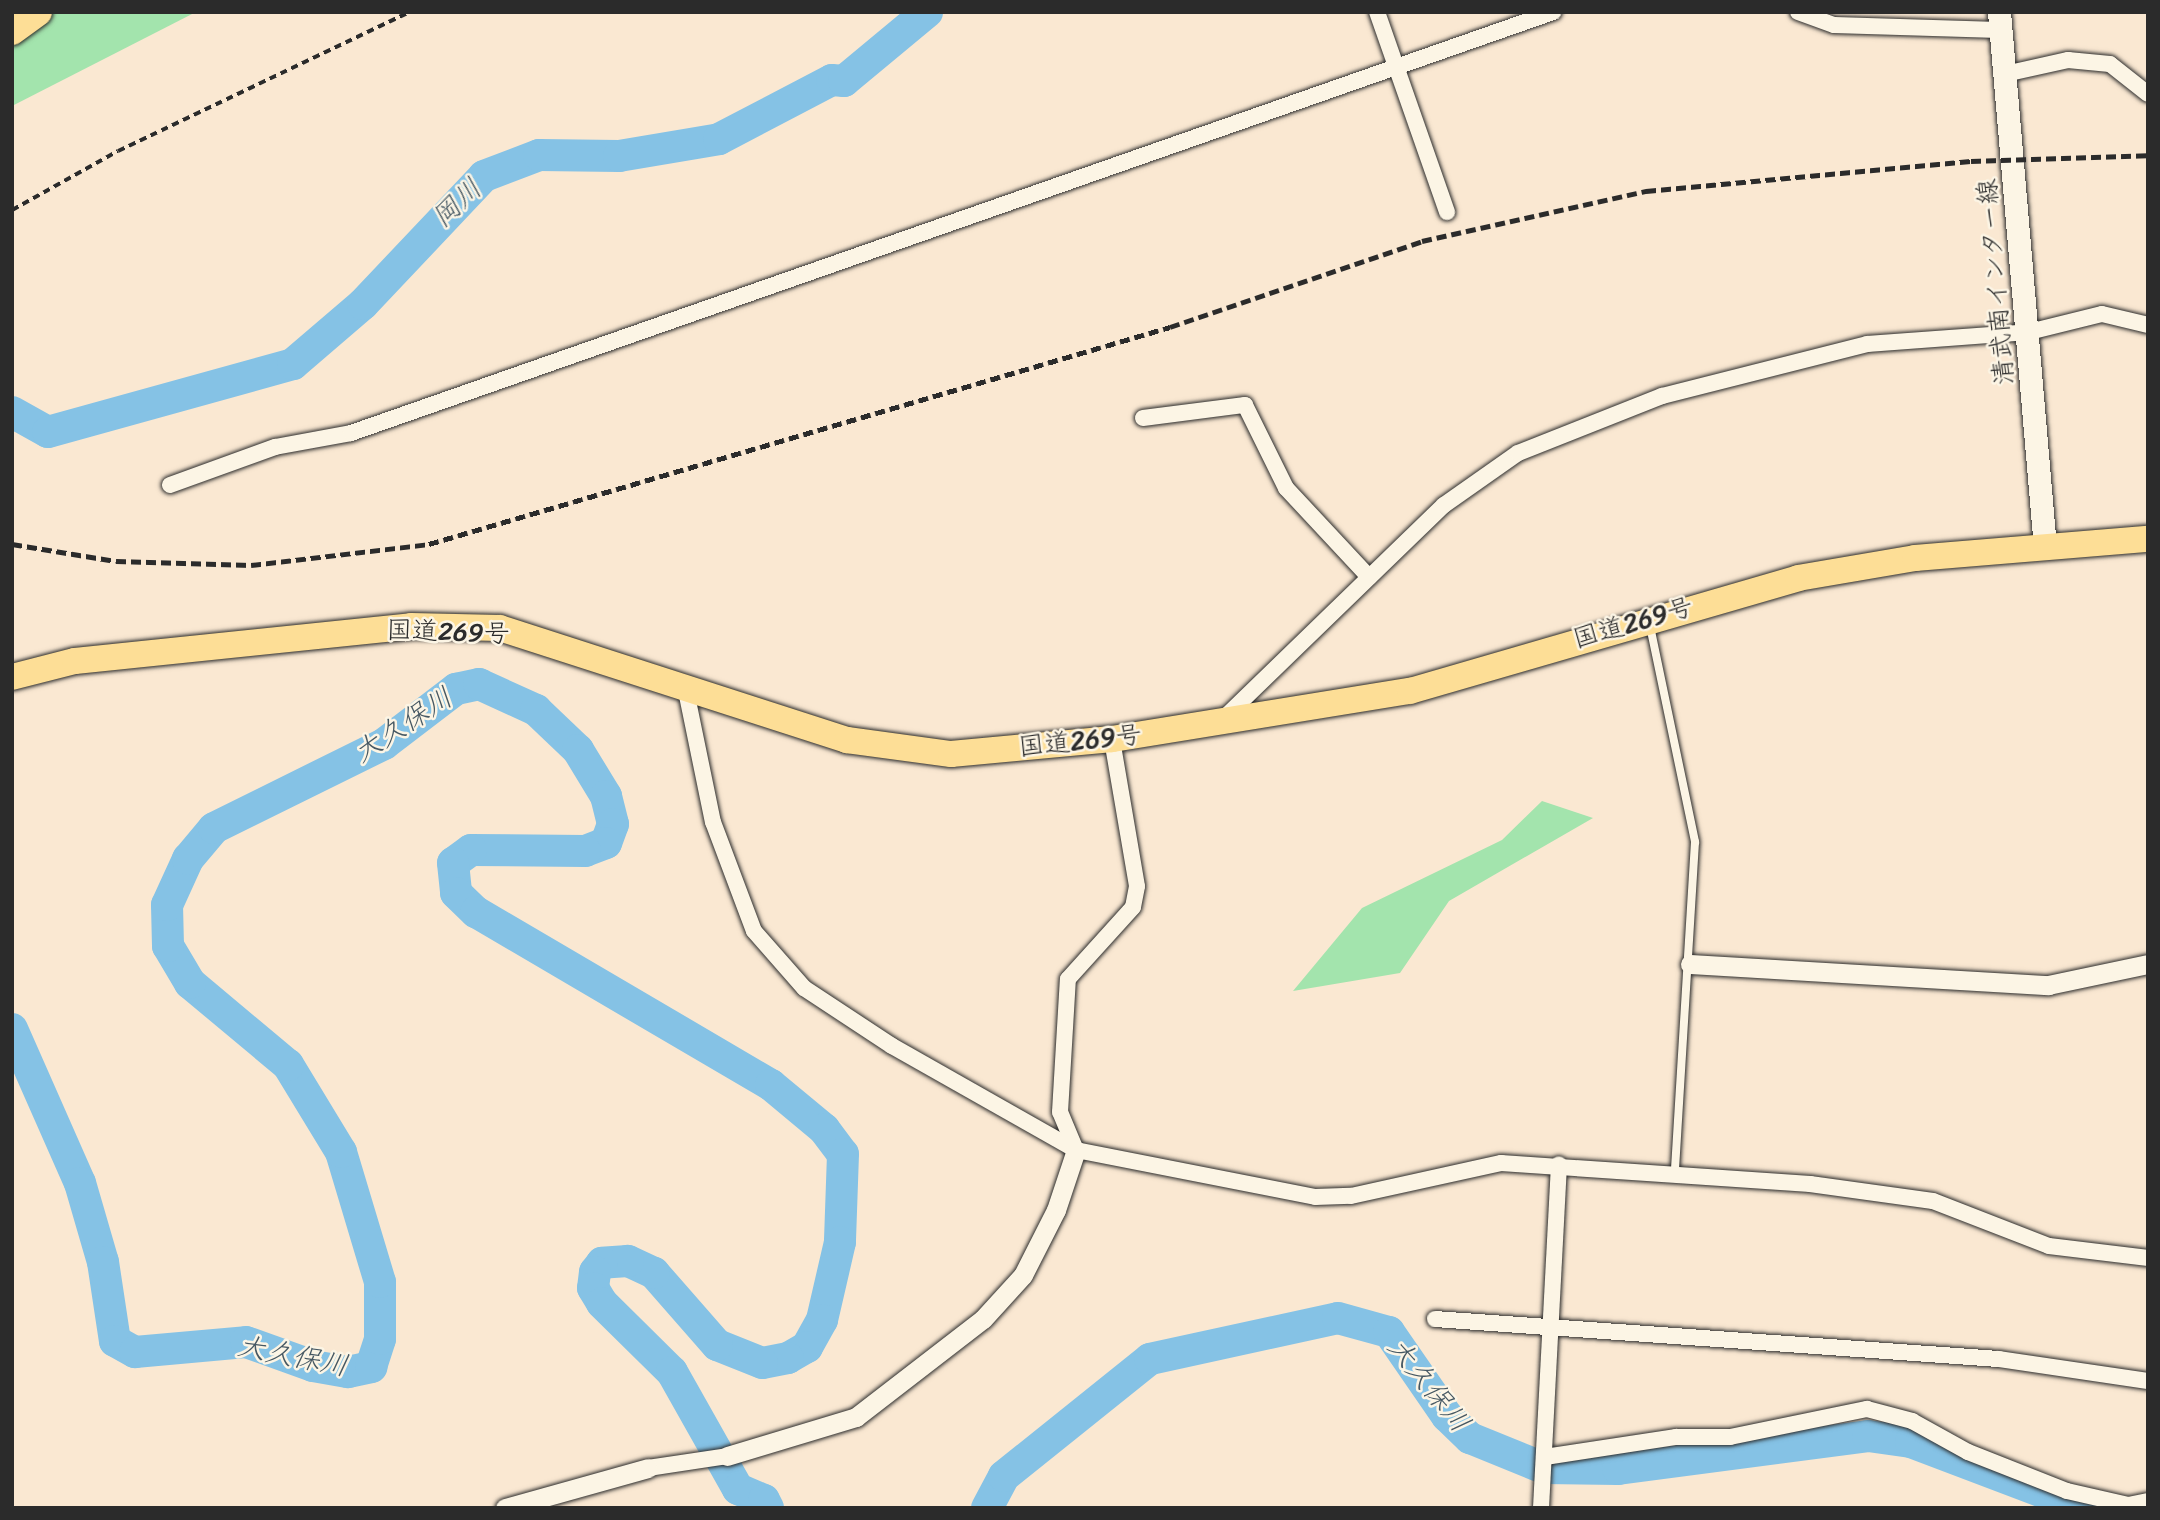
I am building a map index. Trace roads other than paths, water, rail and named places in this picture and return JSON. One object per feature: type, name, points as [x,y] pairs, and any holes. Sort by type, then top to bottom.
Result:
[{"type":"highway","points":[[12,31],[38,12]]},
{"type":"highway","name":"国道269号","points":[[12,677],[75,661],[411,626],[500,628],[847,740],[951,754],[1112,740],[1410,691],[1648,617],[1798,578],[1915,558],[2148,538]]},
{"type":"main road","name":"清武南インター線","points":[[1999,21],[2029,332],[2045,547]]},
{"type":"street","points":[[1377,12],[1447,212]]},
{"type":"street","points":[[170,485],[275,447],[351,433],[1397,70],[1553,12]]},
{"type":"street","points":[[1798,12],[1834,25],[1999,21]]},
{"type":"street","points":[[2005,74],[2068,60],[2110,64],[2148,94]]},
{"type":"street","points":[[1218,724],[1444,505],[1517,453],[1662,396],[1867,344],[2029,332],[2102,314],[2148,325]]},
{"type":"street","points":[[1143,418],[1245,405],[1286,488],[1369,577]]},
{"type":"street","points":[[685,686],[713,822],[754,931],[804,988],[902,1053],[1076,1150],[1315,1197],[1351,1196],[1501,1163],[1675,1171],[1933,1201],[2049,1245],[2148,1258]]},
{"type":"street","points":[[505,1508],[648,1468],[727,1456],[856,1417],[983,1319],[1023,1275],[1056,1210],[1076,1150],[1060,1112],[1068,979],[1133,907],[1137,886],[1112,740]]},
{"type":"street","points":[[1690,964],[2048,985],[2148,964]]},
{"type":"street","points":[[1541,1508],[1553,1327],[1559,1164]]},
{"type":"street","points":[[1435,1319],[1999,1359],[2148,1381]]},
{"type":"street","points":[[1545,1457],[1676,1437],[1730,1437],[1867,1409],[1912,1421],[1968,1452],[2067,1491],[2128,1505],[2148,1501]]},
{"type":"lane","points":[[1648,617],[1695,842],[1690,964],[1675,1171]]},
{"type":"waterway","name":"岡川","points":[[12,412],[48,432],[293,364],[363,304],[484,176],[539,155],[619,156],[719,139],[832,80],[844,81],[927,12]]},
{"type":"waterway","name":"大久保川","points":[[12,1029],[80,1183],[103,1262],[115,1341],[135,1352],[246,1342],[313,1366],[348,1372],[371,1367],[380,1339],[380,1282],[341,1152],[288,1065],[190,983],[168,946],[167,905],[188,859],[214,828],[384,744],[456,689],[479,684],[536,710],[578,750],[606,796],[613,824],[606,843],[585,851],[471,850],[453,863],[456,893],[476,912],[771,1085],[824,1129],[843,1154],[840,1242],[822,1320],[807,1347],[788,1358],[762,1363],[717,1345],[654,1273],[628,1261],[602,1263],[595,1272],[593,1288],[602,1303],[672,1372],[738,1489],[764,1500],[768,1508]]},
{"type":"waterway","name":"大久保川","points":[[987,1508],[1004,1476],[1150,1359],[1338,1318],[1389,1332],[1447,1416],[1470,1438],[1544,1468],[1618,1469],[1868,1436],[1911,1442],[2085,1508]]},
{"type":"railway","points":[[12,544],[116,561],[251,565],[429,544],[1170,327],[1422,241],[1646,191],[1971,161],[2148,155]]}]
